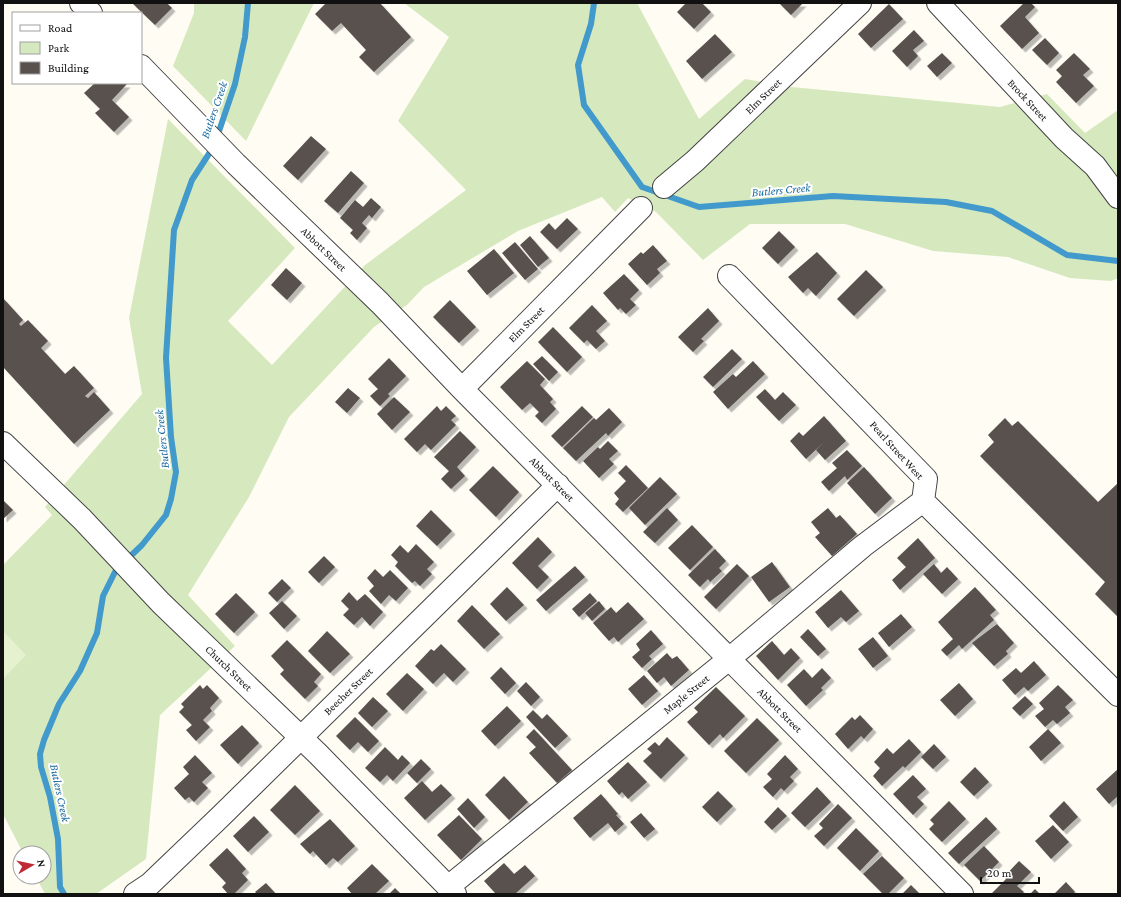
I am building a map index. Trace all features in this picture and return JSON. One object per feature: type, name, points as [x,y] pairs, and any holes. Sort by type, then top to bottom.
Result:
[{"type":"street","points":[[81,3],[90,12]]},
{"type":"street","name":"Elm Street","points":[[664,187],[695,161],[860,3]]},
{"type":"street","name":"Brock Street","points":[[938,3],[1064,138],[1095,166],[1118,197]]},
{"type":"street","name":"Abbott Street","points":[[142,67],[190,119],[380,303],[462,389],[962,894]]},
{"type":"street","name":"Elm Street","points":[[462,389],[641,208]]},
{"type":"street","name":"Pearl Street West","points":[[729,276],[926,479],[923,501]]},
{"type":"street","name":"Church Street","points":[[3,443],[139,578],[161,603],[301,737],[452,890]]},
{"type":"street","name":"Beecher Street","points":[[148,891],[301,737],[558,485]]},
{"type":"street","points":[[923,501],[1118,695]]},
{"type":"street","name":"Maple Street","points":[[452,890],[863,546],[923,501]]},
{"type":"green space","points":[[194,3],[314,3],[246,141],[173,66],[194,13]]},
{"type":"green space","points":[[404,3],[637,3],[699,119],[745,79],[792,87],[1000,107],[1047,94],[1085,133],[1118,110],[1118,278],[1111,281],[1070,278],[1008,257],[933,251],[845,224],[750,224],[703,260],[656,212],[628,198],[615,212],[602,197],[518,231],[424,287],[407,305],[374,327],[289,417],[249,497],[188,595],[235,646],[160,715],[146,859],[96,894],[45,894],[40,885],[52,885],[52,845],[19,845],[3,814],[3,565],[52,515],[45,507],[142,394],[129,318],[168,119],[295,248],[228,321],[272,365],[365,265],[466,190],[398,121],[449,37]]},
{"type":"green space","points":[[3,631],[26,655],[3,679]]},
{"type":"building","points":[[132,3],[167,3],[172,8],[155,25]]},
{"type":"building","points":[[326,3],[380,3],[411,37],[374,72],[359,57],[366,50],[341,23],[332,31],[315,14]]},
{"type":"building","points":[[686,3],[702,3],[711,12],[694,29],[677,12]]},
{"type":"building","points":[[779,3],[803,3],[791,15]]},
{"type":"building","points":[[1024,3],[1031,3],[1035,7],[1025,17],[1039,33],[1022,49],[1000,26]]},
{"type":"building","points":[[889,4],[903,19],[871,48],[858,34]]},
{"type":"building","points":[[914,30],[924,41],[913,50],[918,56],[907,67],[892,51]]},
{"type":"building","points":[[715,34],[732,52],[702,79],[686,61]]},
{"type":"building","points":[[1045,38],[1059,53],[1047,65],[1032,50]]},
{"type":"building","points":[[942,53],[952,63],[937,77],[927,66]]},
{"type":"building","points":[[1074,53],[1090,69],[1083,75],[1094,86],[1076,103],[1056,82],[1062,76],[1056,70]]},
{"type":"building","points":[[94,84],[127,84],[112,100],[129,117],[114,132],[95,113],[100,109],[84,93]]},
{"type":"building","points":[[311,136],[326,149],[298,180],[283,166]]},
{"type":"building","points":[[351,171],[364,183],[338,213],[324,201]]},
{"type":"building","points":[[371,198],[381,207],[372,218],[369,215],[362,223],[367,228],[357,240],[350,233],[353,230],[340,218],[355,200],[363,207]]},
{"type":"building","points":[[567,218],[578,229],[557,249],[540,232],[549,223],[555,230]]},
{"type":"building","points":[[779,231],[795,247],[778,264],[762,248]]},
{"type":"building","points":[[530,236],[549,258],[538,267],[520,245]]},
{"type":"building","points":[[515,242],[538,269],[525,280],[502,253]]},
{"type":"building","points":[[653,245],[667,261],[657,269],[660,273],[647,285],[628,264],[641,252],[643,254]]},
{"type":"building","points":[[494,249],[514,273],[487,295],[467,271]]},
{"type":"building","points":[[817,252],[837,273],[816,296],[808,288],[803,293],[788,277]]},
{"type":"building","points":[[286,268],[302,283],[287,300],[271,285]]},
{"type":"building","points":[[866,270],[883,287],[854,316],[837,299]]},
{"type":"building","points":[[624,274],[639,290],[630,299],[636,305],[626,314],[620,308],[618,310],[603,293]]},
{"type":"building","points":[[3,298],[23,320],[19,324],[21,326],[28,320],[48,341],[41,348],[65,374],[74,366],[94,388],[85,396],[88,398],[94,392],[110,410],[74,444],[3,367]]},
{"type":"building","points":[[450,300],[476,327],[459,343],[433,317]]},
{"type":"building","points":[[592,305],[607,321],[596,331],[605,341],[596,349],[587,340],[584,343],[569,328]]},
{"type":"building","points":[[708,308],[719,321],[701,339],[704,341],[693,352],[678,337]]},
{"type":"building","points":[[553,327],[582,357],[567,372],[538,342]]},
{"type":"building","points":[[732,349],[742,359],[713,387],[703,377]]},
{"type":"building","points":[[542,356],[558,372],[549,381],[533,364]]},
{"type":"building","points":[[389,358],[406,376],[388,394],[390,396],[380,406],[370,396],[378,389],[368,379]]},
{"type":"building","points":[[527,361],[545,379],[540,385],[553,399],[550,402],[556,409],[542,423],[535,416],[539,412],[530,403],[522,410],[500,387]]},
{"type":"building","points":[[753,361],[765,374],[728,409],[713,392],[733,374],[736,377]]},
{"type":"building","points":[[348,388],[360,398],[347,413],[335,402]]},
{"type":"building","points":[[765,389],[775,400],[783,392],[796,405],[779,421],[756,397]]},
{"type":"building","points":[[394,397],[410,412],[392,430],[377,414]]},
{"type":"building","points":[[437,406],[441,411],[446,406],[456,416],[451,420],[456,425],[431,450],[425,444],[417,452],[404,439]]},
{"type":"building","points":[[582,406],[593,417],[562,447],[551,436]]},
{"type":"building","points":[[609,408],[622,422],[608,436],[606,433],[576,461],[563,448],[594,418],[596,420]]},
{"type":"building","points":[[824,416],[846,441],[825,460],[816,450],[824,442],[806,459],[790,441],[799,432],[803,436]]},
{"type":"building","points":[[1005,418],[1012,426],[1018,421],[1098,502],[1118,483],[1118,617],[1095,594],[1105,582],[980,456],[994,442],[988,435]]},
{"type":"building","points":[[460,431],[476,447],[457,467],[465,476],[451,489],[441,479],[449,471],[434,457]]},
{"type":"building","points":[[608,441],[618,451],[609,459],[614,464],[599,478],[583,461],[598,447],[600,449]]},
{"type":"building","points":[[847,450],[862,466],[847,480],[845,476],[829,491],[821,482],[837,468],[832,463]]},
{"type":"building","points":[[626,465],[648,488],[623,512],[615,504],[619,499],[614,493],[626,481],[618,473]]},
{"type":"building","points":[[493,466],[519,492],[496,517],[469,490]]},
{"type":"building","points":[[864,467],[892,498],[875,514],[847,483]]},
{"type":"building","points":[[660,477],[677,494],[645,525],[629,508]]},
{"type":"building","points":[[3,500],[13,510],[3,519]]},
{"type":"building","points":[[667,508],[678,520],[655,543],[643,532]]},
{"type":"building","points":[[828,508],[836,518],[840,515],[857,534],[832,556],[815,537],[820,533],[811,522]]},
{"type":"building","points":[[431,510],[452,531],[437,546],[416,526]]},
{"type":"building","points":[[692,525],[713,547],[690,570],[668,548]]},
{"type":"building","points":[[538,537],[552,552],[538,566],[549,577],[537,589],[512,563]]},
{"type":"building","points":[[918,538],[935,558],[900,590],[892,580],[906,567],[897,558]]},
{"type":"building","points":[[416,544],[434,562],[427,569],[432,574],[420,586],[415,581],[412,583],[395,566],[398,562],[391,555],[400,545],[408,553]]},
{"type":"building","points":[[715,549],[726,561],[719,568],[722,571],[710,582],[708,579],[700,587],[688,575]]},
{"type":"building","points":[[324,556],[335,567],[319,583],[308,572]]},
{"type":"building","points":[[772,562],[790,587],[769,602],[751,577]]},
{"type":"building","points":[[737,564],[749,576],[716,609],[704,597]]},
{"type":"building","points":[[934,564],[941,573],[947,567],[958,579],[942,594],[923,574]]},
{"type":"building","points":[[575,566],[585,577],[546,611],[536,600]]},
{"type":"building","points":[[375,569],[383,577],[390,570],[408,588],[396,601],[389,595],[381,604],[369,591],[374,586],[367,578]]},
{"type":"building","points":[[282,579],[291,588],[277,602],[268,593]]},
{"type":"building","points":[[507,587],[524,605],[506,621],[490,604]]},
{"type":"building","points":[[975,587],[996,610],[990,615],[994,620],[962,649],[959,645],[947,656],[941,650],[953,639],[938,622]]},
{"type":"building","points":[[841,590],[859,611],[846,622],[841,617],[828,628],[815,612]]},
{"type":"building","points":[[349,592],[357,601],[365,594],[383,612],[370,626],[362,617],[354,625],[343,615],[349,609],[341,601]]},
{"type":"building","points":[[236,593],[255,612],[234,633],[215,614]]},
{"type":"building","points":[[590,593],[597,601],[579,617],[572,609]]},
{"type":"building","points":[[282,601],[297,616],[284,629],[269,613]]},
{"type":"building","points":[[599,601],[605,609],[592,621],[585,613]]},
{"type":"building","points":[[628,602],[644,619],[618,642],[614,637],[609,641],[593,623],[611,607],[616,613]]},
{"type":"building","points":[[472,605],[500,634],[484,649],[457,621]]},
{"type":"building","points":[[901,614],[912,627],[889,647],[878,633]]},
{"type":"building","points":[[997,624],[1014,643],[1006,651],[1008,654],[994,666],[972,643]]},
{"type":"building","points":[[808,629],[826,649],[818,656],[800,637]]},
{"type":"building","points":[[651,630],[663,644],[649,656],[652,659],[642,668],[632,657],[640,650],[636,644]]},
{"type":"building","points":[[327,631],[350,654],[330,673],[308,651]]},
{"type":"building","points":[[873,637],[888,656],[873,668],[858,649]]},
{"type":"building","points":[[287,640],[321,674],[314,682],[318,686],[305,699],[280,674],[284,670],[271,656]]},
{"type":"building","points":[[772,641],[784,655],[791,648],[800,658],[778,680],[756,656]]},
{"type":"building","points":[[441,644],[466,669],[453,682],[444,673],[433,684],[415,666],[431,649],[434,651]]},
{"type":"building","points":[[667,653],[672,659],[677,656],[689,670],[671,686],[664,677],[657,683],[647,671]]},
{"type":"building","points":[[1034,661],[1046,675],[1028,691],[1024,687],[1015,695],[1002,680],[1016,668],[1021,673]]},
{"type":"building","points":[[501,667],[516,683],[505,694],[490,678]]},
{"type":"building","points":[[822,668],[831,678],[821,688],[823,690],[806,706],[787,685],[804,669],[812,678]]},
{"type":"building","points":[[407,673],[424,689],[403,711],[386,694]]},
{"type":"building","points":[[644,675],[658,691],[642,705],[628,689]]},
{"type":"building","points":[[526,682],[540,697],[531,706],[517,691]]},
{"type":"building","points":[[959,683],[973,699],[955,716],[940,700]]},
{"type":"building","points":[[200,685],[203,689],[207,685],[219,698],[210,708],[212,711],[203,720],[210,727],[196,741],[186,730],[192,725],[179,712],[184,707],[181,704]]},
{"type":"building","points":[[1058,685],[1073,700],[1065,707],[1070,713],[1057,724],[1053,720],[1045,727],[1035,716],[1044,709],[1039,703]]},
{"type":"building","points":[[716,687],[745,716],[723,738],[720,734],[709,745],[687,722],[698,712],[694,708]]},
{"type":"building","points":[[1025,696],[1033,704],[1020,716],[1012,708]]},
{"type":"building","points":[[373,697],[388,711],[372,727],[358,713]]},
{"type":"building","points":[[507,706],[521,721],[495,746],[481,731]]},
{"type":"building","points":[[533,710],[542,719],[547,714],[568,736],[555,748],[526,717]]},
{"type":"building","points":[[860,715],[873,729],[864,739],[861,736],[848,749],[835,734],[852,717],[855,720]]},
{"type":"building","points":[[355,717],[379,741],[368,752],[358,742],[350,750],[336,736]]},
{"type":"building","points":[[757,718],[779,740],[746,773],[724,751]]},
{"type":"building","points":[[242,725],[259,743],[238,764],[220,745]]},
{"type":"building","points":[[534,729],[572,770],[557,783],[529,753],[536,747],[526,737]]},
{"type":"building","points":[[1048,729],[1061,743],[1041,761],[1029,747]]},
{"type":"building","points":[[667,737],[685,755],[661,779],[643,761],[652,753],[647,749],[655,742],[659,746]]},
{"type":"building","points":[[909,739],[921,752],[905,768],[903,766],[882,786],[873,776],[880,768],[874,762],[887,748],[893,754]]},
{"type":"building","points":[[934,744],[946,757],[933,769],[921,757]]},
{"type":"building","points":[[385,747],[398,760],[402,755],[410,763],[393,781],[387,775],[380,782],[365,768]]},
{"type":"building","points":[[195,755],[212,773],[202,782],[208,788],[194,802],[189,797],[185,800],[174,788],[189,774],[183,767]]},
{"type":"building","points":[[785,755],[798,769],[790,777],[794,781],[784,791],[781,788],[773,797],[763,787],[772,779],[767,774]]},
{"type":"building","points":[[421,759],[431,769],[417,783],[407,773]]},
{"type":"building","points":[[628,762],[647,782],[628,799],[622,792],[619,795],[607,781]]},
{"type":"building","points":[[975,767],[989,782],[974,796],[960,782]]},
{"type":"building","points":[[1118,769],[1118,796],[1109,804],[1096,789]]},
{"type":"building","points":[[913,775],[926,789],[917,797],[924,804],[913,815],[893,794]]},
{"type":"building","points":[[504,776],[528,802],[509,820],[485,795]]},
{"type":"building","points":[[422,781],[432,792],[441,784],[452,795],[425,820],[404,798]]},
{"type":"building","points":[[295,785],[320,811],[295,835],[270,810]]},
{"type":"building","points":[[817,787],[831,802],[805,827],[791,813]]},
{"type":"building","points":[[718,791],[733,806],[717,822],[702,807]]},
{"type":"building","points":[[601,794],[618,814],[616,815],[624,824],[615,832],[608,823],[590,838],[573,818]]},
{"type":"building","points":[[468,798],[485,817],[474,828],[457,809]]},
{"type":"building","points":[[949,801],[966,819],[942,842],[929,829],[934,824],[930,820]]},
{"type":"building","points":[[1064,801],[1078,817],[1063,831],[1049,816]]},
{"type":"building","points":[[838,804],[852,818],[824,846],[814,836],[823,828],[819,824]]},
{"type":"building","points":[[778,807],[787,816],[772,830],[764,822]]},
{"type":"building","points":[[641,813],[655,829],[644,838],[630,822]]},
{"type":"building","points":[[459,815],[482,839],[461,860],[437,835]]},
{"type":"building","points":[[254,816],[269,832],[248,852],[233,836]]},
{"type":"building","points":[[986,817],[997,829],[959,864],[948,853]]},
{"type":"building","points":[[330,819],[355,846],[338,862],[333,858],[326,865],[313,851],[310,854],[300,844]]},
{"type":"building","points":[[1053,825],[1069,842],[1051,859],[1035,841]]},
{"type":"building","points":[[856,828],[879,851],[860,871],[837,848]]},
{"type":"building","points":[[984,846],[999,862],[980,881],[964,865]]},
{"type":"building","points":[[227,848],[246,869],[242,873],[248,880],[234,894],[228,894],[222,887],[226,883],[209,865]]},
{"type":"building","points":[[882,856],[904,878],[888,894],[883,894],[863,874]]},
{"type":"building","points":[[1019,861],[1031,872],[1017,886],[1024,892],[1022,894],[991,894],[1006,879],[1004,877]]},
{"type":"building","points":[[504,863],[514,874],[525,865],[535,876],[515,894],[496,894],[484,881]]},
{"type":"building","points":[[372,864],[389,881],[375,894],[352,894],[347,888]]},
{"type":"building","points":[[1066,882],[1075,892],[1073,894],[1054,894]]},
{"type":"building","points":[[266,883],[276,894],[257,894],[255,892]]},
{"type":"building","points":[[911,885],[920,894],[902,894]]},
{"type":"building","points":[[395,888],[401,894],[389,894]]},
{"type":"building","points":[[1035,889],[1040,894],[1030,894]]},
{"type":"waterway","name":"Butlers Creek","points":[[217,137],[235,84],[245,37],[248,3]]},
{"type":"waterway","name":"Butlers Creek","points":[[594,3],[591,24],[578,65],[584,105],[642,187],[699,207],[833,196],[946,202],[992,211],[1067,255],[1118,261]]},
{"type":"waterway","name":"Butlers Creek","points":[[64,894],[60,887],[58,839],[50,797],[41,767],[40,754],[44,740],[59,704],[80,671],[97,633],[103,596],[116,570],[142,545],[166,515],[171,499],[176,472],[171,437],[166,358],[174,230],[192,180],[214,146]]}]
